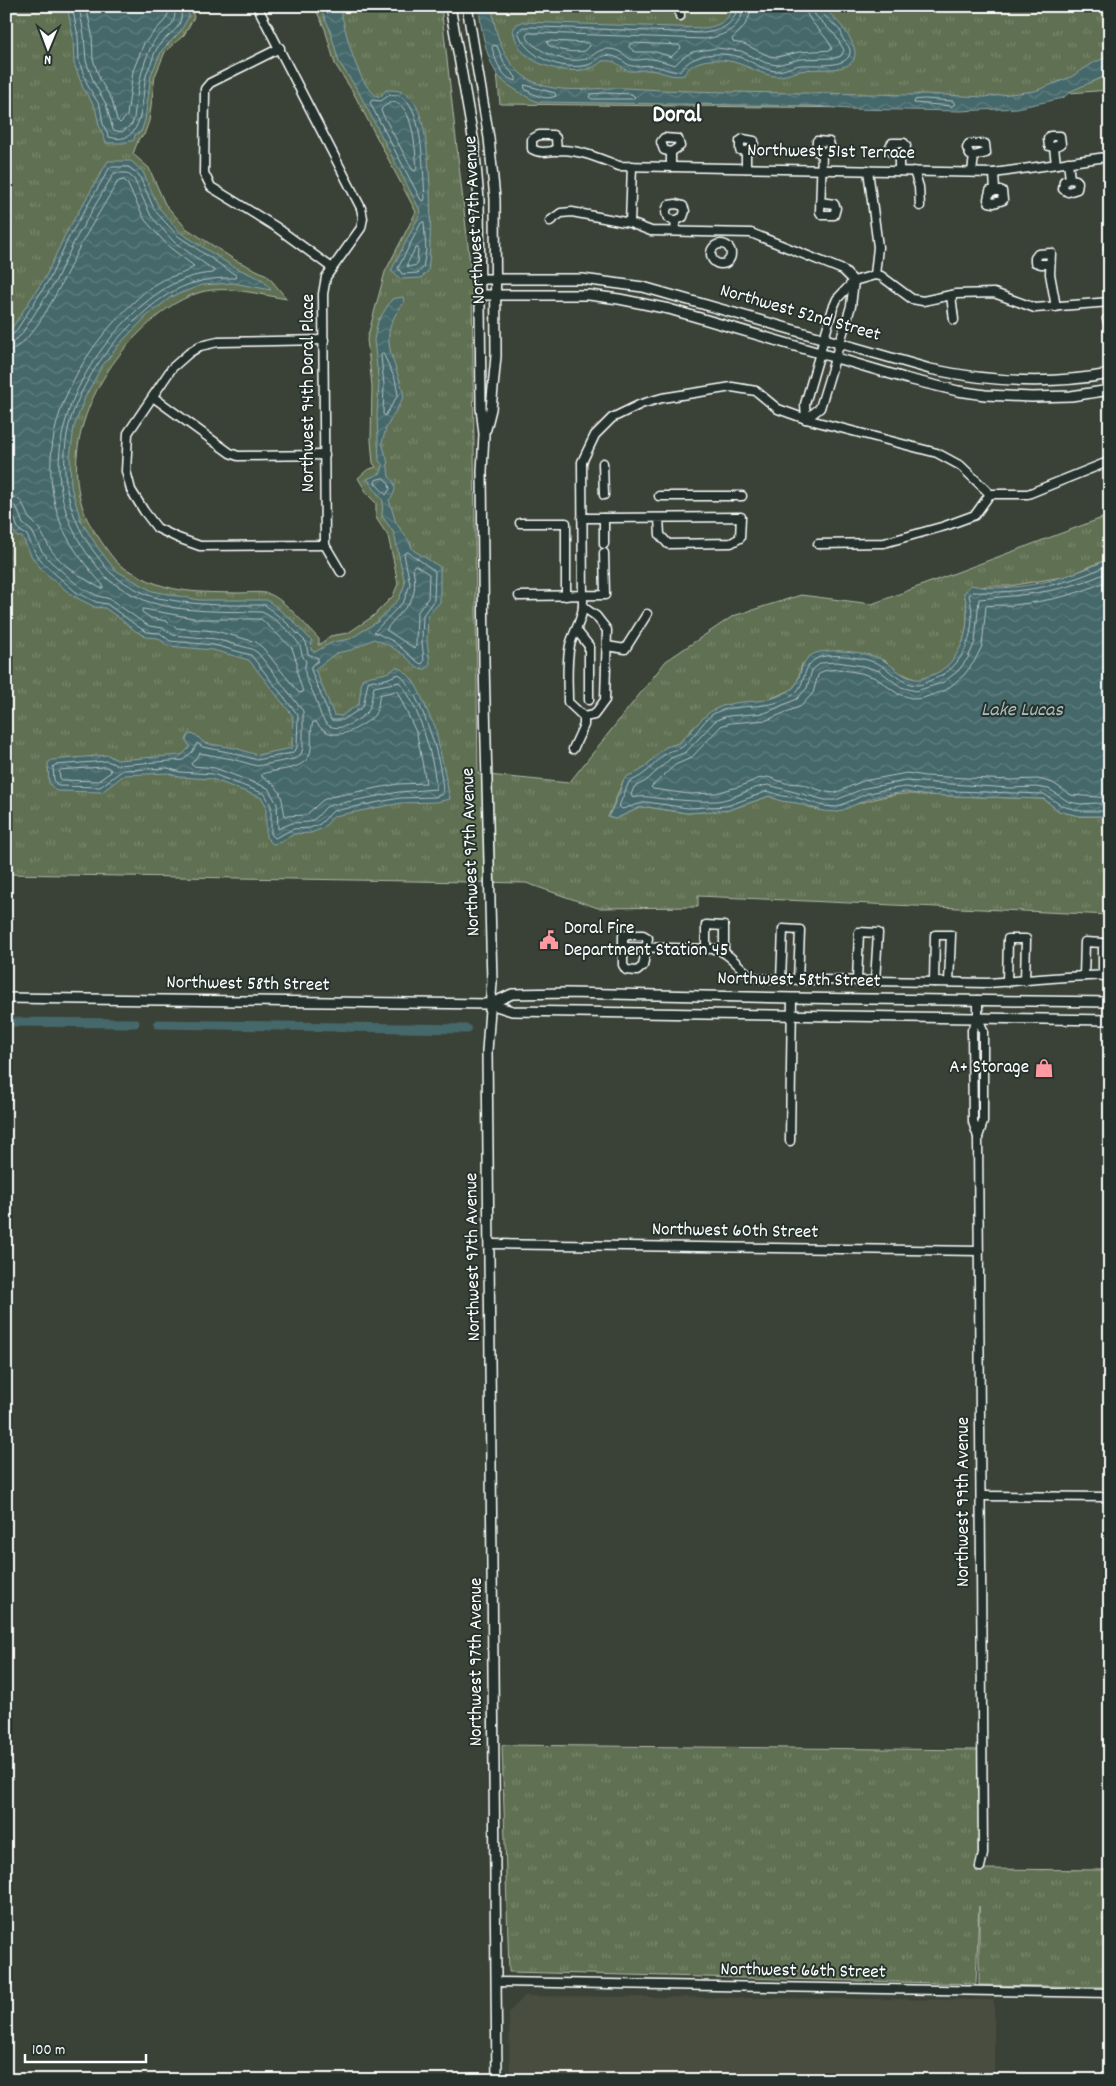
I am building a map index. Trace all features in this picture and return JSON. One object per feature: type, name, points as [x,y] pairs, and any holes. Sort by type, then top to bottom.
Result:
[{"type":"street","name":"Northwest 94th Doral Place","points":[[257,6],[361,208],[363,218],[361,228],[326,277],[323,294],[325,545]]},
{"type":"street","name":"Northwest 97th Avenue","points":[[450,6],[474,144],[479,200],[481,408],[484,434],[482,471],[486,782],[491,895],[492,982],[487,1052],[497,2080]]},
{"type":"street","name":"Northwest 97th Avenue","points":[[467,6],[490,138],[495,199],[496,356],[491,408],[484,434]]},
{"type":"street","points":[[679,6],[680,16]]},
{"type":"street","points":[[280,48],[210,82],[205,89],[204,173],[211,187],[276,227],[332,268]]},
{"type":"street","points":[[1054,147],[1056,164]]},
{"type":"street","name":"Northwest 51st Terrace","points":[[557,151],[588,153],[620,166],[994,173],[1108,155]]},
{"type":"street","points":[[746,151],[746,168]]},
{"type":"street","points":[[671,152],[671,167]]},
{"type":"street","points":[[820,202],[822,153]]},
{"type":"street","points":[[899,154],[899,170]]},
{"type":"street","points":[[1108,155],[1110,165]]},
{"type":"street","points":[[972,172],[974,156]]},
{"type":"street","points":[[1068,162],[1070,178]]},
{"type":"street","points":[[630,223],[632,166]]},
{"type":"street","points":[[868,170],[878,247],[875,275]]},
{"type":"street","points":[[914,171],[919,187],[920,206]]},
{"type":"street","points":[[994,173],[995,191]]},
{"type":"street","points":[[550,221],[562,213],[572,212],[630,223],[651,231],[751,233],[843,270],[854,281]]},
{"type":"street","points":[[675,221],[676,231]]},
{"type":"street","points":[[720,232],[720,243]]},
{"type":"street","points":[[1110,245],[1108,248],[1110,255]]},
{"type":"street","points":[[1050,264],[1056,307]]},
{"type":"street","points":[[806,419],[805,404],[836,299],[854,281],[875,275],[892,283],[912,299],[923,301],[951,295],[994,293],[1035,308],[1110,302]]},
{"type":"street","name":"Northwest 52nd Street","points":[[480,279],[568,278],[602,280],[660,291],[945,372],[1002,380],[1054,381],[1110,374]]},
{"type":"street","points":[[600,296],[602,280]]},
{"type":"street","points":[[806,419],[820,408],[851,306],[854,281]]},
{"type":"street","name":"Northwest 52nd Street","points":[[480,294],[574,294],[600,296],[669,309],[938,387],[1001,396],[1048,397],[1110,390]]},
{"type":"street","points":[[951,295],[954,320]]},
{"type":"street","points":[[1110,317],[1107,319],[1110,327]]},
{"type":"street","points":[[324,340],[218,342],[200,346],[189,353],[172,368],[128,433],[126,471],[131,490],[144,511],[158,528],[178,538],[200,546],[325,545],[341,572]]},
{"type":"street","points":[[1001,396],[1002,380]]},
{"type":"street","points":[[572,749],[584,725],[584,717],[568,702],[570,644],[581,620],[583,607],[582,462],[595,435],[612,418],[641,404],[701,391],[732,387],[756,391],[778,409],[806,419],[937,453],[961,466],[990,494],[1028,494],[1110,461]]},
{"type":"street","points":[[153,397],[230,454],[238,456],[325,455]]},
{"type":"street","points":[[603,463],[604,495]]},
{"type":"street","points":[[818,544],[884,543],[945,526],[975,515],[990,494]]},
{"type":"street","points":[[660,496],[742,496]]},
{"type":"street","points":[[582,518],[741,517],[740,538],[732,544],[668,544],[660,535],[659,518]]},
{"type":"street","points":[[604,518],[604,544]]},
{"type":"street","points":[[520,523],[566,523],[566,596]]},
{"type":"street","points":[[519,596],[605,594],[604,553]]},
{"type":"street","points":[[583,607],[596,616],[607,630],[605,700],[594,715],[584,717]]},
{"type":"street","points":[[607,646],[625,649],[647,614]]},
{"type":"street","points":[[577,631],[589,646],[589,700]]},
{"type":"street","points":[[706,948],[706,925],[724,926],[724,952]]},
{"type":"street","points":[[781,980],[783,929],[800,930],[798,980]]},
{"type":"street","points":[[857,981],[859,932],[878,933],[875,981]]},
{"type":"street","points":[[934,982],[935,935],[951,935],[949,982]]},
{"type":"street","points":[[623,936],[647,936],[642,968],[633,972],[626,970],[623,965],[623,947],[623,936]]},
{"type":"street","points":[[1008,982],[1008,939],[1026,939],[1025,981]]},
{"type":"street","points":[[623,947],[706,948],[724,952],[751,976],[759,979],[1008,982],[1084,976],[1107,977],[1103,942],[1085,942],[1084,976]]},
{"type":"street","name":"Northwest 58th Street","points":[[490,1004],[512,994],[543,993],[1110,1002]]},
{"type":"street","name":"Northwest 58th Street","points":[[6,998],[490,1004],[512,1011],[1110,1020]]},
{"type":"street","points":[[790,1141],[792,998]]},
{"type":"street","name":"Northwest 99th Avenue","points":[[978,1000],[978,1018],[983,1030],[984,1065],[983,1122],[978,1137],[983,1854],[980,1867]]},
{"type":"street","name":"Northwest 60th Street","points":[[490,1244],[979,1252]]},
{"type":"street","points":[[981,1496],[1110,1498]]},
{"type":"street","name":"Northwest 66th Street","points":[[496,1982],[1110,1993]]},
{"type":"shaded area","points":[[525,1996],[994,2000],[994,2080],[510,2080],[509,2012]]},
{"type":"green space","points":[[6,6],[190,6],[194,17],[184,35],[165,52],[155,76],[149,121],[144,135],[139,138],[133,154],[149,168],[165,204],[186,228],[235,260],[267,275],[287,299],[233,290],[211,290],[191,295],[174,304],[151,322],[120,354],[105,375],[93,397],[78,445],[79,495],[87,519],[114,559],[122,566],[149,581],[173,589],[198,592],[258,592],[269,594],[281,601],[295,614],[319,639],[319,645],[330,636],[348,633],[372,617],[393,596],[398,584],[388,536],[376,518],[376,503],[368,495],[358,478],[367,470],[376,467],[373,463],[371,440],[372,386],[367,339],[385,272],[416,212],[353,92],[335,64],[325,29],[314,6],[441,6],[472,281],[478,774],[569,783],[666,661],[733,616],[801,595],[872,604],[1110,515],[1110,558],[1068,576],[1010,586],[986,586],[964,593],[967,616],[964,639],[954,659],[936,674],[917,680],[896,671],[886,661],[837,651],[802,664],[797,683],[791,690],[762,702],[726,705],[697,724],[679,743],[665,748],[639,772],[624,779],[608,817],[615,819],[639,808],[647,807],[687,813],[729,810],[769,796],[821,810],[837,809],[884,797],[909,794],[1044,799],[1059,811],[1080,816],[1103,816],[1110,822],[1110,915],[698,896],[698,907],[598,908],[526,883],[6,874]]},
{"type":"green space","points":[[720,6],[1110,6],[1110,90],[862,108],[500,104],[491,10],[719,10]]},
{"type":"green space","points":[[502,1745],[983,1750],[980,1869],[1110,1870],[1110,1987],[979,1985],[979,1906],[976,1984],[509,1972]]},
{"type":"water","points":[[67,6],[186,6],[189,16],[180,32],[162,50],[151,75],[145,120],[141,132],[135,135],[134,140],[124,143],[106,143],[95,107],[83,88],[74,63],[73,37]]},
{"type":"water","points":[[319,6],[340,6],[353,57],[365,83],[372,92],[380,97],[386,90],[402,92],[411,98],[418,111],[424,130],[430,181],[428,271],[421,278],[401,279],[391,271],[421,212],[357,89],[339,62],[329,27]]},
{"type":"water","points":[[479,6],[492,6],[499,40],[503,50],[516,69],[534,82],[555,88],[578,90],[624,88],[731,92],[925,94],[984,97],[1035,91],[1071,77],[1095,62],[1110,56],[1110,74],[1071,91],[1063,98],[1017,108],[961,111],[848,109],[815,106],[538,102],[509,86],[497,74],[485,45]]},
{"type":"water","points":[[732,6],[821,6],[848,35],[855,53],[853,61],[840,68],[806,70],[778,76],[734,62],[714,60],[699,62],[690,67],[684,75],[679,76],[650,70],[630,71],[612,61],[602,61],[585,70],[562,70],[539,63],[530,58],[519,47],[513,30],[517,24],[523,22],[704,28],[714,26],[726,19]]},
{"type":"water","points":[[108,161],[131,161],[143,172],[159,208],[181,233],[232,266],[263,280],[271,290],[233,283],[202,285],[171,297],[149,314],[124,339],[102,366],[85,397],[74,427],[70,457],[71,487],[81,521],[115,570],[152,591],[199,600],[267,600],[292,620],[312,641],[311,650],[315,652],[333,642],[350,639],[377,622],[399,599],[405,584],[394,533],[382,516],[383,501],[367,479],[381,473],[383,465],[379,461],[377,416],[379,385],[374,340],[378,321],[392,299],[403,297],[404,303],[395,315],[390,327],[389,338],[390,348],[404,396],[386,428],[382,443],[387,459],[389,477],[395,486],[389,500],[396,523],[413,550],[440,567],[440,602],[428,615],[427,641],[430,664],[426,669],[417,668],[397,650],[374,639],[351,650],[336,653],[315,669],[334,715],[341,716],[359,704],[362,679],[384,674],[396,667],[404,671],[420,693],[435,726],[450,799],[436,802],[401,803],[334,816],[323,828],[311,833],[294,834],[281,842],[273,844],[266,837],[266,806],[262,798],[212,779],[179,777],[168,773],[124,775],[102,792],[56,791],[49,783],[48,763],[52,760],[108,755],[117,760],[182,755],[190,747],[186,740],[189,734],[196,735],[204,743],[235,748],[257,755],[292,748],[293,716],[249,660],[213,650],[168,646],[158,638],[146,637],[134,630],[105,608],[95,607],[73,596],[43,571],[32,557],[22,537],[17,537],[12,528],[6,510],[6,333],[12,328],[46,276],[65,235]]},
{"type":"water","name":"Lake Lucas","points":[[1110,558],[1110,822],[1103,816],[1080,816],[1059,811],[1044,799],[923,795],[906,792],[868,799],[838,812],[823,811],[797,803],[781,801],[769,796],[729,810],[687,813],[647,807],[639,808],[615,819],[608,817],[624,779],[642,769],[666,747],[680,742],[710,712],[739,702],[771,699],[789,691],[797,682],[803,664],[812,655],[820,652],[854,652],[880,659],[910,678],[919,679],[930,676],[950,662],[958,653],[963,642],[967,617],[964,593],[971,585],[1005,588],[1023,586],[1061,578]]},
{"type":"waterway","points":[[6,1022],[135,1023]]},
{"type":"waterway","points":[[158,1024],[467,1029]]},
{"type":"place","name":"Doral Fire Department Station 45","points":[[549,940]]},
{"type":"place","name":"A+ Storage","points":[[1044,1068]]},
{"type":"district","name":"Doral","points":[[677,116]]}]
